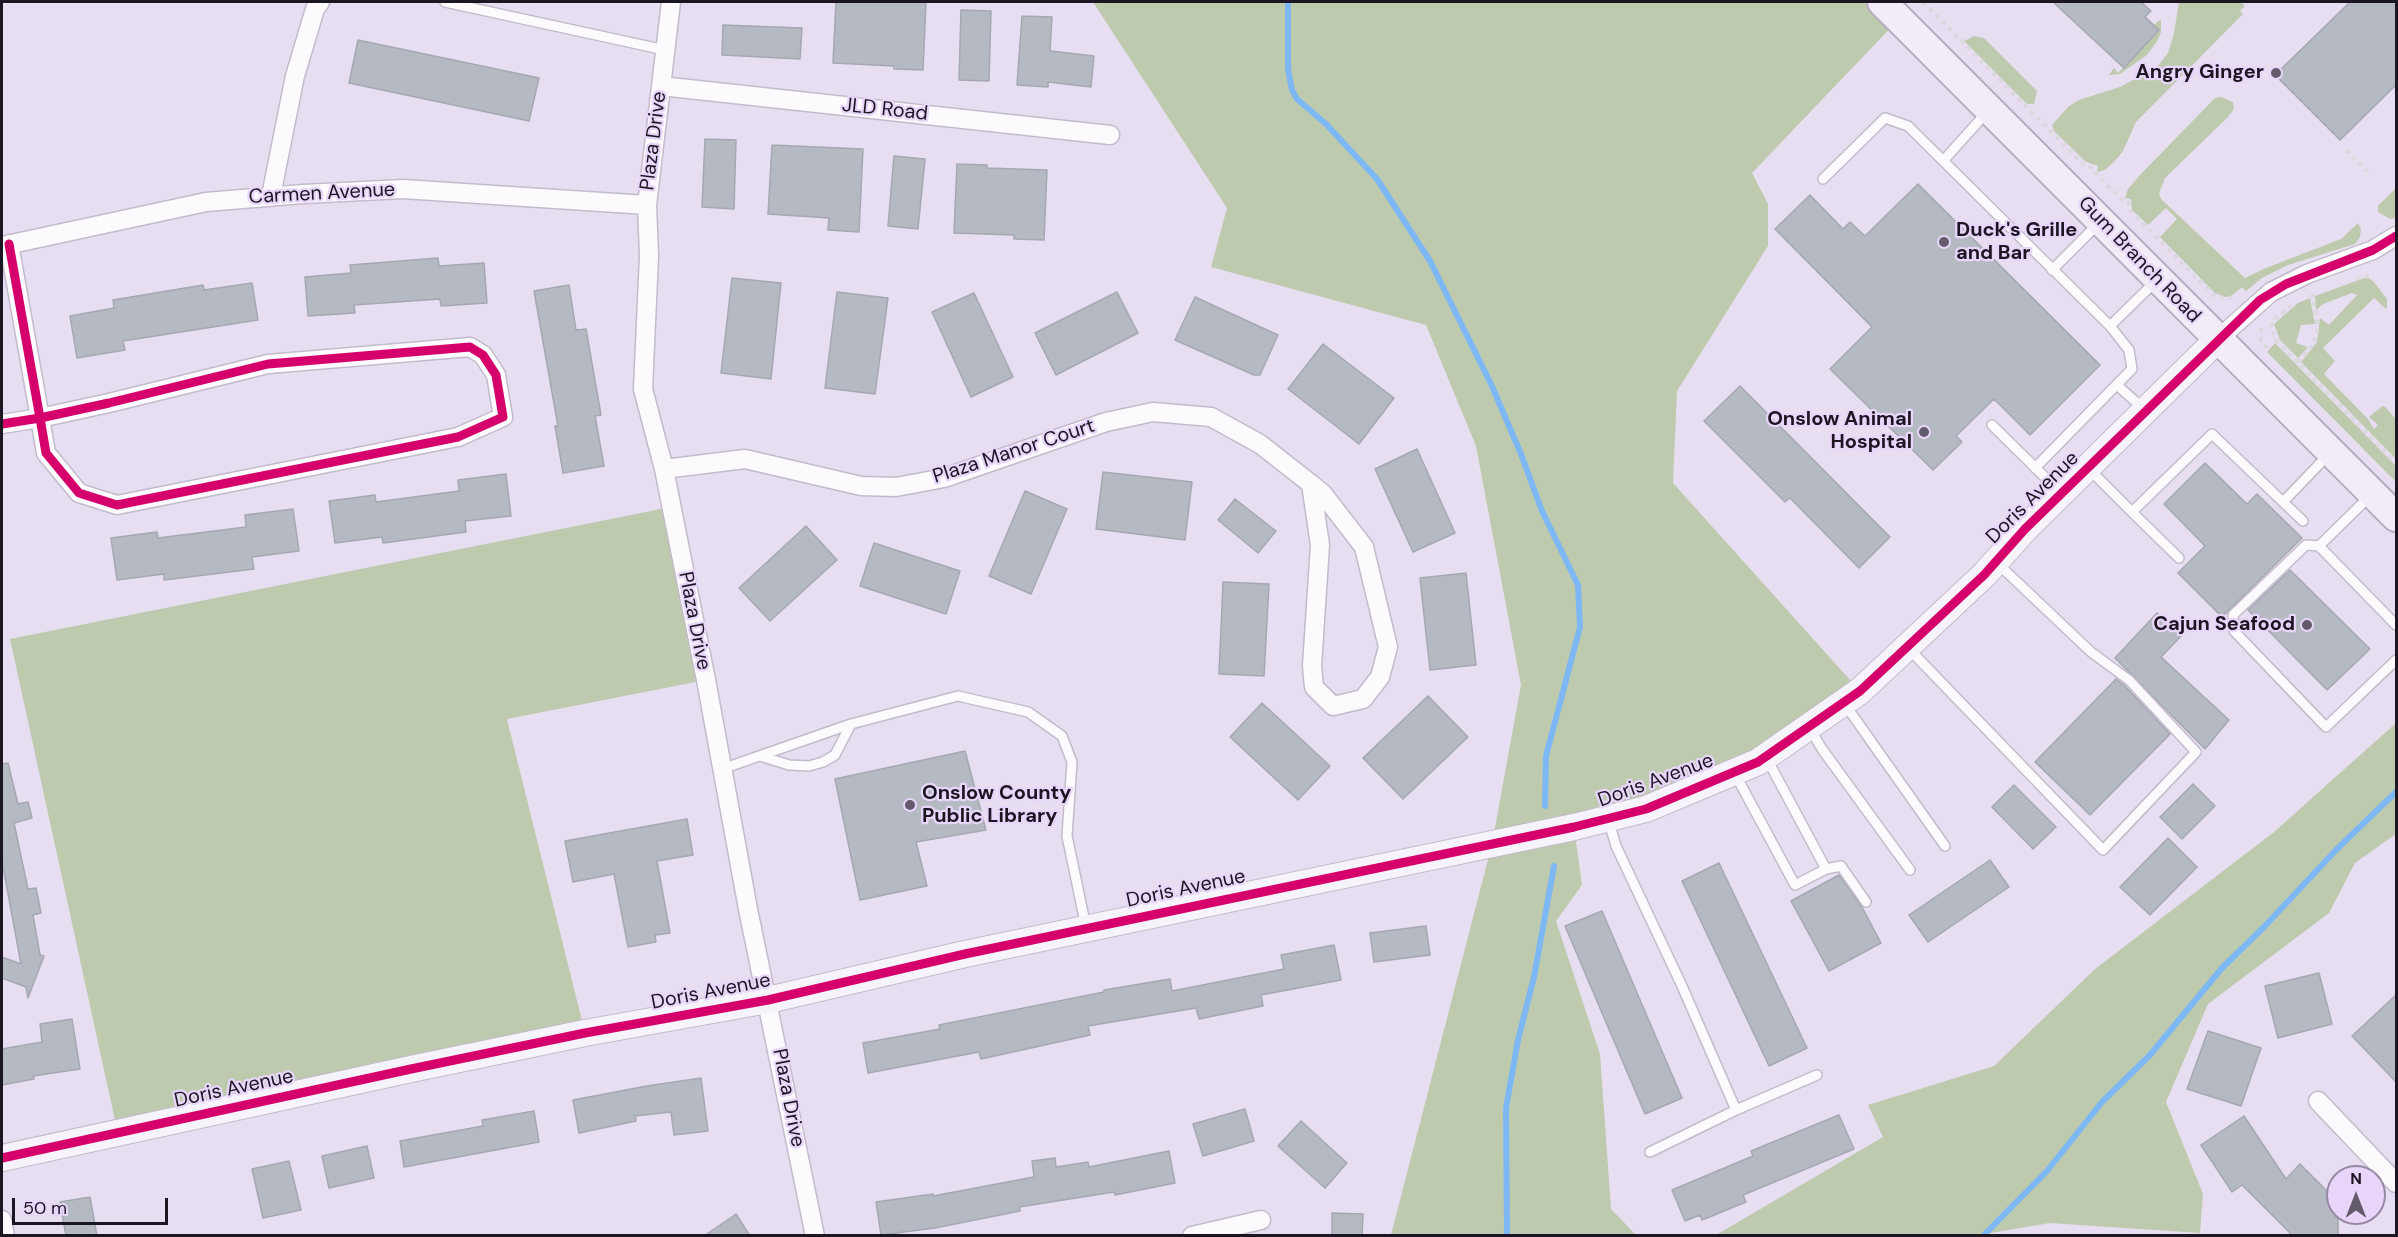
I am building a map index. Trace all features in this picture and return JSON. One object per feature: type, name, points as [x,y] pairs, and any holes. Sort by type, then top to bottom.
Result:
[{"type":"main road","name":"Gum Branch Road","points":[[1882,2],[2102,221],[2217,340],[2397,517]]},
{"type":"street","points":[[271,196],[296,76],[315,9],[320,2]]},
{"type":"street","name":"Plaza Drive","points":[[671,2],[647,205],[649,256],[643,389],[664,469],[748,909],[815,1236]]},
{"type":"street","name":"JLD Road","points":[[661,86],[1110,135]]},
{"type":"street","name":"Carmen Avenue","points":[[5,245],[206,202],[271,196],[403,189],[647,205]]},
{"type":"street","points":[[2217,340],[2271,292],[2307,274],[2373,250],[2397,236]]},
{"type":"street","points":[[2,424],[39,418],[268,364],[470,347],[483,355],[496,375],[503,417],[458,437],[117,505],[79,494],[46,453],[39,418],[5,245]]},
{"type":"street","name":"Doris Avenue","points":[[2,1158],[434,1064],[768,1000],[965,954],[1608,819],[1646,808],[1766,757],[1844,703],[1908,647],[2217,340]]},
{"type":"street","name":"Plaza Manor Court","points":[[664,469],[745,459],[861,486],[896,487],[944,478],[1106,422],[1153,412],[1211,417],[1260,444],[1311,484],[1323,494],[1364,547],[1388,647],[1380,677],[1363,699],[1333,706],[1314,687],[1312,677],[1320,545],[1311,484]]},
{"type":"street","points":[[2318,1101],[2397,1183]]},
{"type":"street","points":[[2,1220],[4,1236]]},
{"type":"street","points":[[1192,1236],[1261,1220]]},
{"type":"lane","points":[[445,2],[665,50]]},
{"type":"lane","points":[[1943,161],[1989,110]]},
{"type":"lane","points":[[1823,179],[1885,118],[1908,126],[2110,326],[2129,350],[2132,369],[2118,386],[2035,468]]},
{"type":"lane","points":[[2052,270],[2102,221]]},
{"type":"lane","points":[[2110,326],[2158,279]]},
{"type":"lane","points":[[2118,386],[2147,411]]},
{"type":"lane","points":[[1992,425],[2062,494]]},
{"type":"lane","points":[[2132,512],[2212,434],[2303,521]]},
{"type":"lane","points":[[2283,502],[2330,452]]},
{"type":"lane","points":[[2088,468],[2179,558]]},
{"type":"lane","points":[[2319,546],[2372,494]]},
{"type":"lane","points":[[2397,625],[2319,546],[2306,545],[2233,615],[2234,631],[2326,727],[2397,660]]},
{"type":"lane","points":[[1908,647],[2103,850],[2196,752],[2129,680],[2091,651],[1995,562]]},
{"type":"lane","points":[[722,770],[851,724],[958,696],[1028,712],[1062,736],[1072,762],[1067,836],[1087,928]]},
{"type":"lane","points":[[1844,703],[1945,846]]},
{"type":"lane","points":[[760,756],[789,765],[809,766],[823,762],[835,755],[851,724]]},
{"type":"lane","points":[[1809,727],[1822,749],[1910,870]]},
{"type":"lane","points":[[1766,757],[1826,869]]},
{"type":"lane","points":[[1734,772],[1795,885],[1826,869],[1841,866],[1866,902]]},
{"type":"lane","points":[[1608,819],[1616,846],[1682,986],[1736,1110]]},
{"type":"lane","points":[[1650,1152],[1736,1110],[1817,1075]]},
{"type":"path","points":[[1923,2],[2083,164],[2094,169],[2095,173],[2124,202],[2128,202],[2130,210],[2213,295],[2227,299],[2241,292]]},
{"type":"path","points":[[2346,150],[2368,171]]},
{"type":"path","points":[[2355,278],[2364,278],[2374,272]]},
{"type":"path","points":[[2297,362],[2314,344],[2317,335],[2317,318],[2311,295],[2318,292]]},
{"type":"path","points":[[2297,300],[2272,320],[2271,324],[2277,342],[2397,462]]},
{"type":"path","points":[[2266,321],[2262,325],[2260,337],[2266,348]]},
{"type":"green space","points":[[1093,2],[1882,2],[1899,19],[1752,173],[1768,204],[1768,246],[1677,391],[1673,483],[1860,691],[1758,762],[1574,827],[1582,885],[1556,921],[1600,1054],[1611,1209],[1636,1235],[1391,1235],[1492,844],[1521,685],[1476,446],[1426,325],[1211,267],[1227,208]]},
{"type":"green space","points":[[2179,2],[2241,2],[2245,6],[2240,11],[2243,14],[2136,122],[2123,151],[2115,161],[2105,170],[2097,172],[2098,166],[2086,162],[2054,131],[2052,125],[2069,106],[2079,100],[2120,87],[2157,67],[2168,53]]},
{"type":"green space","points":[[2161,19],[2161,32],[2158,40],[2147,55],[2120,74],[2109,75],[2114,68],[2118,73],[2159,30],[2154,25]]},
{"type":"green space","points":[[1974,36],[1984,38],[2037,91],[2034,104],[2027,104],[1964,41]]},
{"type":"green space","points":[[2221,97],[2233,102],[2234,109],[2165,178],[2159,193],[2161,199],[2245,278],[2341,239],[2358,223],[2361,229],[2360,237],[2355,244],[2288,265],[2262,278],[2246,291],[2242,287],[2230,297],[2215,293],[2160,237],[2177,219],[2166,208],[2148,225],[2132,210],[2131,199],[2125,198],[2128,189],[2139,176],[2215,98]]},
{"type":"green space","points":[[2396,188],[2396,218],[2390,219],[2378,212],[2378,206]]},
{"type":"green space","points":[[2367,277],[2374,282],[2387,299],[2386,309],[2374,298],[2323,348],[2335,361],[2324,374],[2368,419],[2374,429],[2378,425],[2369,417],[2381,407],[2384,406],[2396,419],[2396,459],[2301,362],[2317,342],[2320,318],[2329,325],[2357,295],[2352,293],[2323,304],[2316,310],[2315,296]]},
{"type":"green space","points":[[2310,298],[2315,324],[2301,325],[2296,343],[2308,347],[2298,358],[2280,340],[2274,324],[2298,303]]},
{"type":"green space","points":[[2275,343],[2396,466],[2396,482],[2267,352]]},
{"type":"green space","points":[[671,507],[706,680],[507,719],[585,1033],[118,1134],[10,639]]},
{"type":"green space","points":[[2396,723],[2396,834],[2355,863],[2329,913],[2208,1004],[2166,1102],[2203,1194],[2200,1233],[2050,1223],[1973,1236],[1716,1235],[1883,1137],[1868,1105],[1994,1066],[2095,969],[2274,832]]},
{"type":"building","points":[[836,2],[926,2],[923,70],[833,63]]},
{"type":"building","points":[[2053,2],[2141,2],[2151,11],[2145,17],[2159,30],[2124,68]]},
{"type":"building","points":[[2350,2],[2397,2],[2397,84],[2340,140],[2275,75]]},
{"type":"building","points":[[961,10],[991,11],[989,81],[959,80]]},
{"type":"building","points":[[1022,16],[1052,17],[1050,51],[1094,56],[1091,87],[1048,82],[1048,87],[1017,85]]},
{"type":"building","points":[[723,25],[802,28],[800,59],[722,55]]},
{"type":"building","points":[[358,40],[539,78],[529,121],[349,83]]},
{"type":"building","points":[[705,139],[736,140],[734,209],[702,207]]},
{"type":"building","points":[[772,145],[863,149],[859,232],[828,230],[829,218],[768,214]]},
{"type":"building","points":[[894,156],[925,159],[918,229],[888,226]]},
{"type":"building","points":[[957,164],[987,165],[987,168],[1047,170],[1044,240],[1014,239],[1014,235],[954,233]]},
{"type":"building","points":[[1918,184],[2100,365],[2030,435],[1994,399],[1956,436],[1962,442],[1933,470],[1830,369],[1872,327],[1775,229],[1810,195],[1843,229],[1850,222],[1865,236]]},
{"type":"building","points":[[438,258],[439,266],[484,263],[487,303],[441,306],[440,299],[354,305],[355,313],[308,316],[305,277],[351,273],[350,265]]},
{"type":"building","points":[[732,278],[781,283],[771,379],[721,373]]},
{"type":"building","points":[[252,283],[258,320],[123,341],[125,350],[77,358],[70,316],[114,308],[113,300],[203,285],[204,290]]},
{"type":"building","points":[[569,285],[576,330],[586,329],[601,415],[595,416],[604,466],[563,473],[555,426],[558,426],[534,291]]},
{"type":"building","points":[[837,292],[888,298],[875,394],[825,388]]},
{"type":"building","points":[[1117,292],[1138,333],[1056,375],[1035,333]]},
{"type":"building","points":[[974,293],[1013,377],[971,397],[932,312]]},
{"type":"building","points":[[1195,297],[1278,335],[1260,375],[1254,375],[1175,340]]},
{"type":"building","points":[[1323,344],[1394,398],[1359,444],[1288,389]]},
{"type":"building","points":[[1740,386],[1890,537],[1859,568],[1790,498],[1785,502],[1704,421]]},
{"type":"building","points":[[1417,449],[1455,533],[1413,552],[1375,469]]},
{"type":"building","points":[[2205,463],[2247,504],[2257,494],[2302,538],[2222,617],[2178,573],[2205,546],[2164,504]]},
{"type":"building","points":[[1103,472],[1192,482],[1185,540],[1096,529]]},
{"type":"building","points":[[506,474],[511,516],[465,521],[466,532],[383,543],[382,537],[335,543],[329,501],[375,495],[376,502],[459,491],[458,480]]},
{"type":"building","points":[[1025,491],[1067,509],[1031,594],[989,576]]},
{"type":"building","points":[[1235,499],[1276,531],[1258,553],[1218,520]]},
{"type":"building","points":[[293,509],[299,551],[252,557],[254,569],[164,580],[164,574],[117,580],[111,538],[157,532],[158,538],[246,527],[245,515]]},
{"type":"building","points":[[806,526],[837,560],[770,621],[739,588]]},
{"type":"building","points":[[874,543],[960,571],[946,614],[860,586]]},
{"type":"building","points":[[2290,570],[2370,649],[2327,690],[2248,610]]},
{"type":"building","points":[[1466,573],[1476,665],[1430,670],[1420,578]]},
{"type":"building","points":[[1223,582],[1269,584],[1264,676],[1219,674]]},
{"type":"building","points":[[2157,613],[2182,635],[2161,657],[2229,720],[2205,749],[2115,658]]},
{"type":"building","points":[[2116,679],[2170,734],[2090,815],[2035,762]]},
{"type":"building","points":[[1428,696],[1468,737],[1403,799],[1363,758]]},
{"type":"building","points":[[1262,703],[1330,766],[1298,800],[1230,737]]},
{"type":"building","name":"Onslow County Public Library","points":[[965,751],[986,830],[916,842],[927,886],[860,900],[835,779]]},
{"type":"building","points":[[8,763],[18,804],[28,802],[32,818],[14,823],[28,889],[36,888],[41,913],[33,915],[40,955],[44,956],[28,998],[26,987],[2,978],[2,957],[21,964],[2,861],[2,764]]},
{"type":"building","points":[[2193,784],[2215,806],[2182,839],[2160,817]]},
{"type":"building","points":[[2014,785],[2056,827],[2033,849],[1992,807]]},
{"type":"building","points":[[687,819],[693,855],[657,861],[670,933],[655,935],[656,942],[628,947],[614,874],[573,882],[565,841]]},
{"type":"building","points":[[2168,838],[2197,867],[2150,915],[2120,887]]},
{"type":"building","points":[[1990,860],[2009,887],[1928,942],[1909,915]]},
{"type":"building","points":[[1719,863],[1807,1048],[1769,1066],[1682,881]]},
{"type":"building","points":[[1839,875],[1862,907],[1881,943],[1829,971],[1791,901]]},
{"type":"building","points":[[1602,911],[1682,1098],[1645,1114],[1565,926]]},
{"type":"building","points":[[1426,926],[1430,955],[1374,962],[1370,933]]},
{"type":"building","points":[[1334,945],[1341,980],[1261,995],[1263,1006],[1199,1019],[1196,1008],[1088,1026],[1090,1035],[981,1059],[979,1052],[868,1073],[863,1043],[940,1029],[939,1025],[1104,992],[1104,990],[1170,979],[1172,991],[1284,969],[1281,955]]},
{"type":"building","points":[[2319,973],[2332,1024],[2278,1038],[2265,986]]},
{"type":"building","points":[[2397,994],[2397,1083],[2352,1036]]},
{"type":"building","points":[[72,1019],[80,1069],[33,1076],[34,1079],[2,1085],[2,1049],[42,1042],[40,1024]]},
{"type":"building","points":[[2208,1031],[2261,1048],[2241,1106],[2187,1089]]},
{"type":"building","points":[[701,1078],[708,1131],[674,1135],[671,1112],[635,1116],[636,1121],[579,1133],[573,1100]]},
{"type":"building","points":[[1245,1109],[1254,1141],[1203,1156],[1193,1124]]},
{"type":"building","points":[[534,1111],[539,1142],[404,1167],[400,1141],[483,1126],[482,1120]]},
{"type":"building","points":[[1839,1115],[1854,1149],[1743,1195],[1746,1202],[1702,1220],[1700,1215],[1685,1221],[1672,1190],[1753,1156],[1751,1151]]},
{"type":"building","points":[[2244,1116],[2286,1179],[2300,1164],[2326,1190],[2326,1225],[2338,1225],[2338,1236],[2293,1236],[2242,1185],[2232,1192],[2201,1145]]},
{"type":"building","points":[[1301,1121],[1347,1163],[1325,1188],[1278,1146]]},
{"type":"building","points":[[367,1146],[374,1178],[329,1188],[322,1156]]},
{"type":"building","points":[[1169,1151],[1175,1183],[1115,1195],[1114,1192],[1019,1207],[1020,1211],[935,1228],[881,1235],[876,1202],[933,1194],[933,1196],[1034,1177],[1032,1161],[1055,1158],[1056,1167],[1088,1162],[1089,1167]]},
{"type":"building","points":[[289,1161],[301,1210],[263,1218],[252,1169]]},
{"type":"building","points":[[90,1197],[97,1236],[66,1236],[60,1202]]},
{"type":"building","points":[[1332,1213],[1363,1214],[1362,1236],[1332,1236]]},
{"type":"building","points":[[736,1214],[750,1236],[704,1236]]},
{"type":"waterway","points":[[1288,2],[1288,69],[1292,90],[1297,99],[1326,124],[1377,179],[1430,261],[1491,384],[1542,511],[1578,585],[1580,627],[1546,756],[1545,806]]},
{"type":"waterway","points":[[1983,1236],[2047,1171],[2102,1102],[2150,1055],[2222,968],[2336,850],[2396,792]]},
{"type":"waterway","points":[[1507,1236],[1506,1108],[1518,1040],[1534,977],[1554,866]]},
{"type":"cycle path","points":[[2,1158],[585,1033],[768,1000],[965,954],[1574,827],[1646,809],[1758,762],[1860,691],[1984,575],[2025,529],[2260,300],[2286,284],[2373,250],[2396,236]]},
{"type":"cycle path","points":[[2,424],[40,418],[109,403],[268,364],[470,347],[483,355],[496,375],[503,417],[458,437],[117,505],[79,493],[46,453],[40,418],[9,244]]},
{"type":"place","name":"Angry Ginger","points":[[2276,73]]},
{"type":"place","name":"Duck's Grille and Bar","points":[[1944,242]]},
{"type":"place","name":"Onslow Animal Hospital","points":[[1924,432]]},
{"type":"place","name":"Cajun Seafood","points":[[2307,625]]},
{"type":"place","name":"Onslow County Public Library","points":[[910,805]]}]
